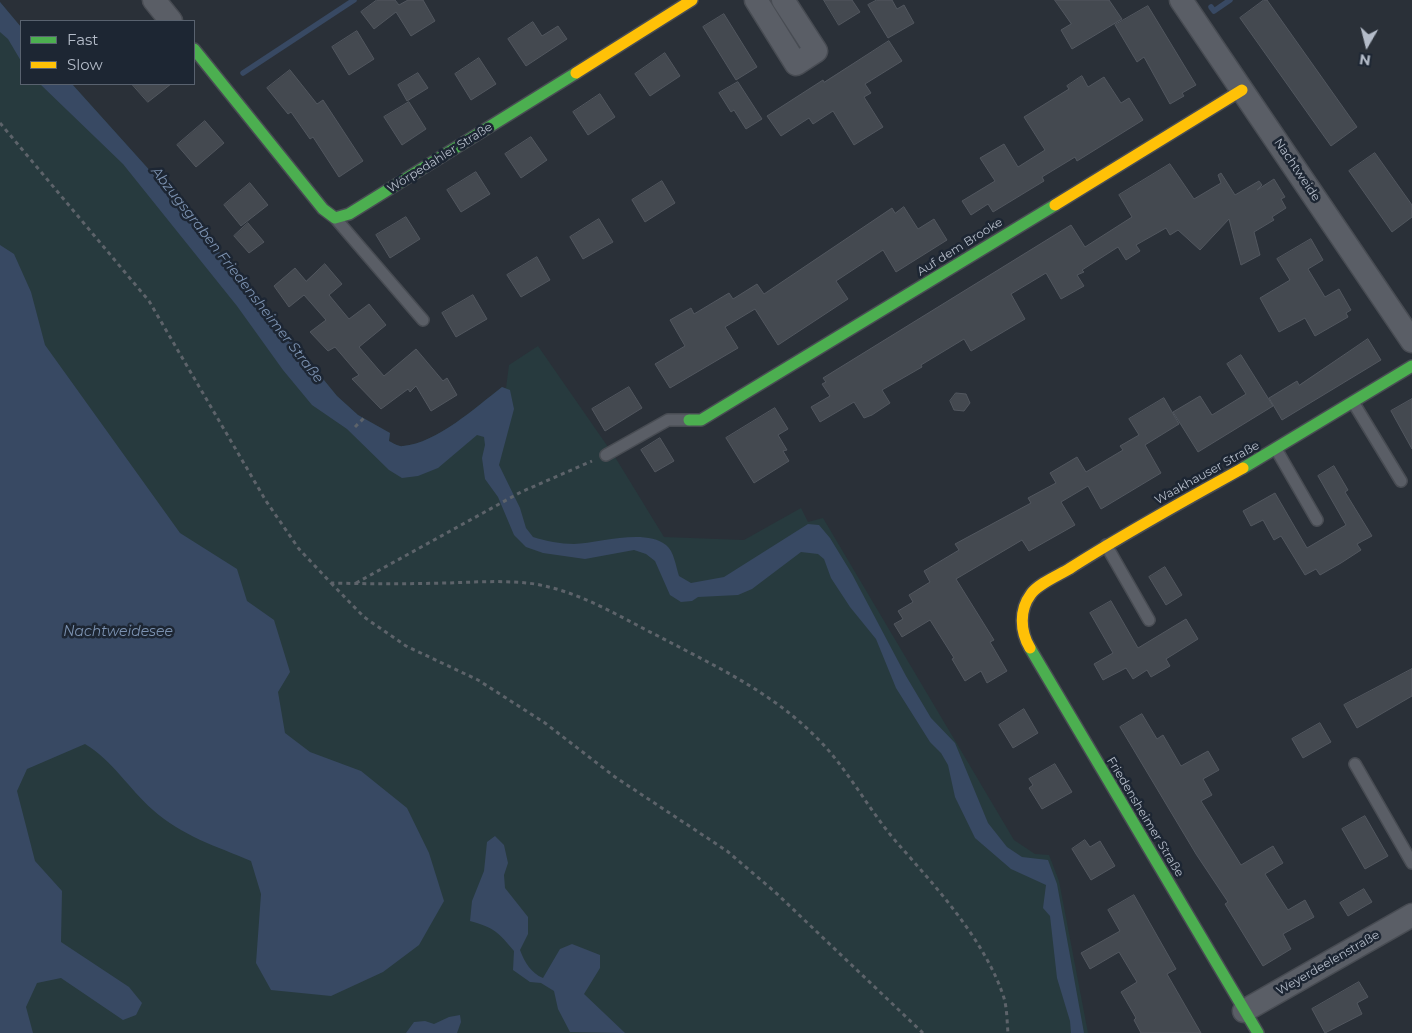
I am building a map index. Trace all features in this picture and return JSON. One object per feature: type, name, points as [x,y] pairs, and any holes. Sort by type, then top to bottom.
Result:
[{"type":"street","points":[[154,0],[170,20]]},
{"type":"street","name":"Wörpedahler Straße","points":[[335,218],[349,214],[692,0]]},
{"type":"street","points":[[756,0],[796,64],[816,51],[784,0]]},
{"type":"street","name":"Nachtweide","points":[[1181,0],[1412,341]]},
{"type":"street","points":[[195,50],[323,209],[335,218]]},
{"type":"street","name":"Auf dem Brooke","points":[[689,420],[701,420],[766,382],[1242,90]]},
{"type":"street","name":"Waakhauser Straße","points":[[1023,610],[1032,592],[1106,545],[1276,449],[1412,366]]},
{"type":"street","name":"Friedensheimer Straße","points":[[1023,610],[1022,631],[1028,644],[1258,1033]]},
{"type":"street","name":"Weyerdeelenstraße","points":[[1244,1011],[1412,915]]},
{"type":"lane","points":[[335,218],[423,320]]},
{"type":"lane","points":[[1353,402],[1401,482]]},
{"type":"lane","points":[[606,455],[668,420],[689,420]]},
{"type":"lane","points":[[1276,449],[1317,520]]},
{"type":"lane","points":[[1106,545],[1149,620]]},
{"type":"lane","points":[[1355,764],[1412,863]]},
{"type":"path","points":[[0,123],[150,301],[266,501],[299,548],[364,616],[406,646],[478,680],[523,709],[615,777],[727,851],[774,892],[923,1033]]},
{"type":"path","points":[[355,427],[365,417]]},
{"type":"path","points":[[356,584],[521,492],[606,455]]},
{"type":"path","points":[[331,583],[510,582],[537,585],[589,600],[732,674],[789,713],[816,736],[857,786],[878,822],[931,880],[978,946],[996,978],[1005,1000],[1008,1033]]},
{"type":"green space","points":[[0,2],[20,26],[20,85],[73,85],[180,204],[337,396],[358,415],[390,433],[389,441],[403,446],[416,443],[456,423],[502,387],[506,388],[509,365],[538,346],[615,457],[664,537],[744,540],[801,508],[808,522],[823,518],[1014,840],[1035,854],[1049,855],[1059,881],[1088,1033],[0,1033]]},
{"type":"water","points":[[0,2],[20,26],[20,59],[8,39],[0,32]]},
{"type":"water","name":"Abzugsgraben Friedensheimer Straße","points":[[41,85],[73,85],[180,204],[337,396],[358,415],[390,433],[389,441],[401,446],[429,438],[456,423],[502,387],[510,390],[514,409],[499,465],[520,508],[526,528],[533,537],[553,542],[574,544],[634,537],[657,540],[666,545],[671,551],[679,576],[691,583],[724,577],[808,524],[819,525],[830,538],[852,574],[906,676],[931,718],[955,743],[988,823],[1007,847],[1022,857],[1048,860],[1057,884],[1084,1033],[1071,1033],[1070,1021],[1057,978],[1050,916],[1043,908],[1046,885],[1011,869],[975,838],[955,797],[948,765],[941,753],[930,742],[896,688],[876,639],[850,607],[831,578],[824,559],[818,554],[801,552],[752,589],[738,595],[698,597],[692,601],[681,602],[670,595],[655,561],[646,554],[634,550],[585,559],[543,553],[526,547],[514,535],[498,497],[485,479],[482,458],[485,445],[484,437],[477,435],[438,468],[418,476],[402,478],[389,470],[347,429],[312,405],[283,370],[237,306],[123,164]]},
{"type":"water","name":"Nachtweidesee","points":[[0,245],[14,254],[31,292],[45,345],[180,533],[237,569],[247,601],[274,620],[290,672],[278,692],[285,733],[310,752],[361,771],[407,808],[429,853],[444,901],[419,945],[383,972],[331,996],[271,990],[256,963],[261,894],[251,861],[200,840],[164,819],[144,802],[104,759],[85,744],[27,769],[17,791],[35,861],[62,891],[61,942],[129,987],[142,1003],[136,1015],[123,1020],[61,978],[37,983],[26,1007],[33,1033],[0,1033]]},
{"type":"water","points":[[495,836],[504,845],[508,863],[504,875],[505,888],[528,917],[528,934],[520,950],[526,963],[535,973],[543,978],[560,949],[572,944],[600,955],[600,968],[584,994],[625,1033],[570,1032],[558,1009],[554,991],[541,983],[530,982],[513,970],[514,951],[509,945],[491,929],[470,921],[472,901],[484,871],[487,842]]},
{"type":"water","points":[[460,1015],[461,1022],[457,1033],[406,1033],[414,1022],[425,1021],[434,1024],[449,1017]]},
{"type":"building","points":[[377,0],[395,0],[399,5],[408,0],[423,0],[435,21],[411,36],[396,12],[374,29],[361,12]]},
{"type":"building","points":[[824,0],[852,0],[860,12],[839,25]]},
{"type":"building","points":[[877,0],[892,0],[897,9],[904,5],[914,23],[888,38],[868,5]]},
{"type":"building","points":[[1055,0],[1109,0],[1122,19],[1072,49],[1061,30],[1071,24]]},
{"type":"building","points":[[1264,0],[1267,0],[1357,127],[1331,146],[1240,18]]},
{"type":"building","points":[[1148,6],[1196,85],[1182,93],[1184,96],[1170,104],[1144,57],[1137,62],[1115,25]]},
{"type":"building","points":[[724,14],[757,67],[736,80],[703,27]]},
{"type":"building","points":[[533,22],[542,36],[558,26],[567,39],[526,66],[508,39]]},
{"type":"building","points":[[357,31],[374,59],[349,75],[332,47]]},
{"type":"building","points":[[889,41],[902,61],[865,84],[871,93],[864,97],[883,127],[854,145],[833,111],[813,124],[809,118],[781,136],[767,116]]},
{"type":"building","points":[[665,53],[680,76],[650,96],[635,74]]},
{"type":"building","points":[[479,58],[496,84],[471,100],[455,74]]},
{"type":"building","points":[[290,70],[317,104],[323,100],[363,161],[339,177],[313,137],[310,139],[291,112],[288,114],[267,88]]},
{"type":"building","points":[[418,73],[428,88],[407,101],[398,85]]},
{"type":"building","points":[[1082,76],[1088,87],[1104,77],[1121,103],[1129,98],[1143,120],[1077,161],[1075,157],[1042,177],[1044,181],[993,212],[988,204],[971,215],[962,201],[995,181],[980,158],[1004,144],[1018,167],[1045,150],[1024,117],[1069,89],[1067,86]]},
{"type":"building","points":[[738,82],[762,119],[746,129],[734,110],[731,112],[719,93]]},
{"type":"building","points":[[133,85],[170,85],[148,102]]},
{"type":"building","points":[[600,94],[615,117],[588,135],[573,112]]},
{"type":"building","points":[[409,102],[426,129],[402,145],[384,117]]},
{"type":"building","points":[[205,121],[224,143],[196,167],[177,145]]},
{"type":"building","points":[[531,137],[547,160],[521,178],[505,154]]},
{"type":"building","points":[[1375,153],[1412,205],[1412,217],[1392,232],[1349,171]]},
{"type":"building","points":[[1170,164],[1194,199],[1221,183],[1218,175],[1221,173],[1235,195],[1259,181],[1262,185],[1257,190],[1274,179],[1285,197],[1281,199],[1286,208],[1272,217],[1274,220],[1254,232],[1260,255],[1241,265],[1229,219],[1200,250],[1178,230],[1170,235],[1166,228],[1136,245],[1140,251],[1126,260],[1118,247],[1082,270],[1084,272],[1077,275],[1084,286],[1061,299],[1046,273],[1011,294],[1025,319],[971,351],[964,339],[921,365],[922,367],[882,390],[890,403],[872,415],[864,418],[854,402],[820,422],[811,407],[830,396],[822,384],[826,382],[823,378],[1071,225],[1085,247],[1132,217],[1119,195]]},
{"type":"building","points":[[476,172],[490,194],[461,212],[447,190]]},
{"type":"building","points":[[662,181],[675,203],[645,222],[632,200]]},
{"type":"building","points":[[250,183],[268,205],[241,226],[224,205]]},
{"type":"building","points":[[904,207],[918,229],[934,219],[947,240],[896,272],[883,250],[836,281],[848,299],[778,345],[755,309],[725,327],[738,348],[670,388],[655,364],[685,346],[670,320],[691,308],[694,314],[729,293],[733,299],[757,284],[764,294],[892,208],[895,213]]},
{"type":"building","points":[[406,217],[420,239],[390,258],[376,235]]},
{"type":"building","points":[[599,219],[613,242],[583,259],[570,237]]},
{"type":"building","points":[[248,223],[264,242],[249,253],[234,236]]},
{"type":"building","points":[[1311,239],[1323,260],[1308,269],[1325,297],[1339,289],[1351,310],[1346,313],[1348,317],[1315,336],[1305,318],[1279,332],[1260,298],[1290,280],[1277,259]]},
{"type":"building","points":[[537,257],[550,280],[521,297],[507,275]]},
{"type":"building","points":[[325,264],[342,284],[329,295],[349,319],[369,304],[386,325],[359,347],[384,376],[416,349],[443,381],[447,378],[457,395],[431,411],[416,386],[410,392],[408,389],[381,409],[352,379],[359,375],[335,347],[328,351],[310,332],[326,320],[304,295],[289,307],[274,286],[295,268],[306,281]]},
{"type":"building","points":[[473,295],[487,319],[456,337],[442,313]]},
{"type":"building","points":[[1368,339],[1381,360],[1282,420],[1269,398],[1297,381],[1299,385]]},
{"type":"building","points":[[1241,355],[1273,406],[1198,452],[1173,412],[1200,396],[1212,415],[1246,394],[1227,364]]},
{"type":"building","points":[[629,387],[642,408],[605,431],[592,409]]},
{"type":"building","points":[[956,393],[966,394],[970,403],[964,411],[954,410],[950,401]]},
{"type":"building","points":[[1164,398],[1179,424],[1145,445],[1161,473],[1101,509],[1088,486],[1061,502],[1075,525],[1029,551],[1022,540],[956,579],[994,640],[990,642],[1007,671],[987,683],[981,671],[965,681],[952,659],[954,658],[930,620],[902,637],[894,624],[903,619],[898,611],[913,602],[909,595],[930,582],[924,571],[959,550],[955,544],[1031,503],[1028,498],[1056,483],[1050,473],[1077,457],[1086,472],[1123,450],[1120,446],[1139,435],[1129,419]]},
{"type":"building","points":[[1412,399],[1412,449],[1391,411]]},
{"type":"building","points":[[775,408],[788,429],[778,435],[787,450],[783,451],[789,461],[754,483],[726,438]]},
{"type":"building","points":[[660,438],[674,461],[655,472],[641,450]]},
{"type":"building","points":[[1334,466],[1348,490],[1345,492],[1372,536],[1357,544],[1361,550],[1341,563],[1320,575],[1316,569],[1305,575],[1281,536],[1274,540],[1263,520],[1251,526],[1243,511],[1275,493],[1307,548],[1346,525],[1318,476]]},
{"type":"building","points":[[1165,567],[1182,595],[1166,605],[1149,577]]},
{"type":"building","points":[[1111,601],[1138,648],[1186,619],[1198,639],[1166,659],[1170,666],[1151,677],[1147,670],[1133,679],[1126,668],[1103,680],[1094,664],[1113,653],[1090,613]]},
{"type":"building","points":[[1412,669],[1412,696],[1357,728],[1344,705]]},
{"type":"building","points":[[1024,709],[1038,733],[1013,748],[999,725]]},
{"type":"building","points":[[1142,714],[1157,739],[1163,735],[1181,766],[1208,751],[1219,770],[1203,779],[1212,795],[1201,801],[1241,865],[1273,846],[1283,863],[1265,874],[1288,910],[1305,900],[1314,917],[1283,934],[1291,949],[1263,966],[1225,904],[1228,902],[1196,854],[1120,727]]},
{"type":"building","points":[[1320,723],[1331,742],[1303,758],[1292,739]]},
{"type":"building","points":[[1055,764],[1072,792],[1042,809],[1029,788],[1033,785],[1029,779]]},
{"type":"building","points":[[1365,816],[1388,856],[1365,869],[1342,829]]},
{"type":"building","points":[[1085,840],[1090,847],[1100,841],[1115,866],[1091,880],[1072,849]]},
{"type":"building","points":[[1364,889],[1372,902],[1348,916],[1340,903]]},
{"type":"building","points":[[1134,895],[1176,969],[1167,974],[1201,1033],[1141,1033],[1134,1020],[1136,1018],[1121,992],[1137,982],[1119,952],[1090,969],[1081,953],[1120,931],[1108,910]]},
{"type":"building","points":[[1359,982],[1368,997],[1357,1003],[1362,1014],[1325,1033],[1312,1009]]},
{"type":"waterway","points":[[243,73],[354,0]]},
{"type":"waterway","points":[[1211,7],[1214,11],[1230,0]]},
{"type":"traffic: fast","points":[[195,50],[323,209],[335,218],[349,214],[576,73]]},
{"type":"traffic: fast","points":[[689,420],[701,420],[1055,205]]},
{"type":"traffic: fast","points":[[1243,468],[1412,366]]},
{"type":"traffic: fast","points":[[1030,648],[1258,1033]]},
{"type":"traffic: slow","points":[[576,73],[692,0]]},
{"type":"traffic: slow","points":[[1055,205],[1242,90]]},
{"type":"traffic: slow","points":[[1030,648],[1024,635],[1022,621],[1024,607],[1034,590],[1133,530],[1243,468]]}]
